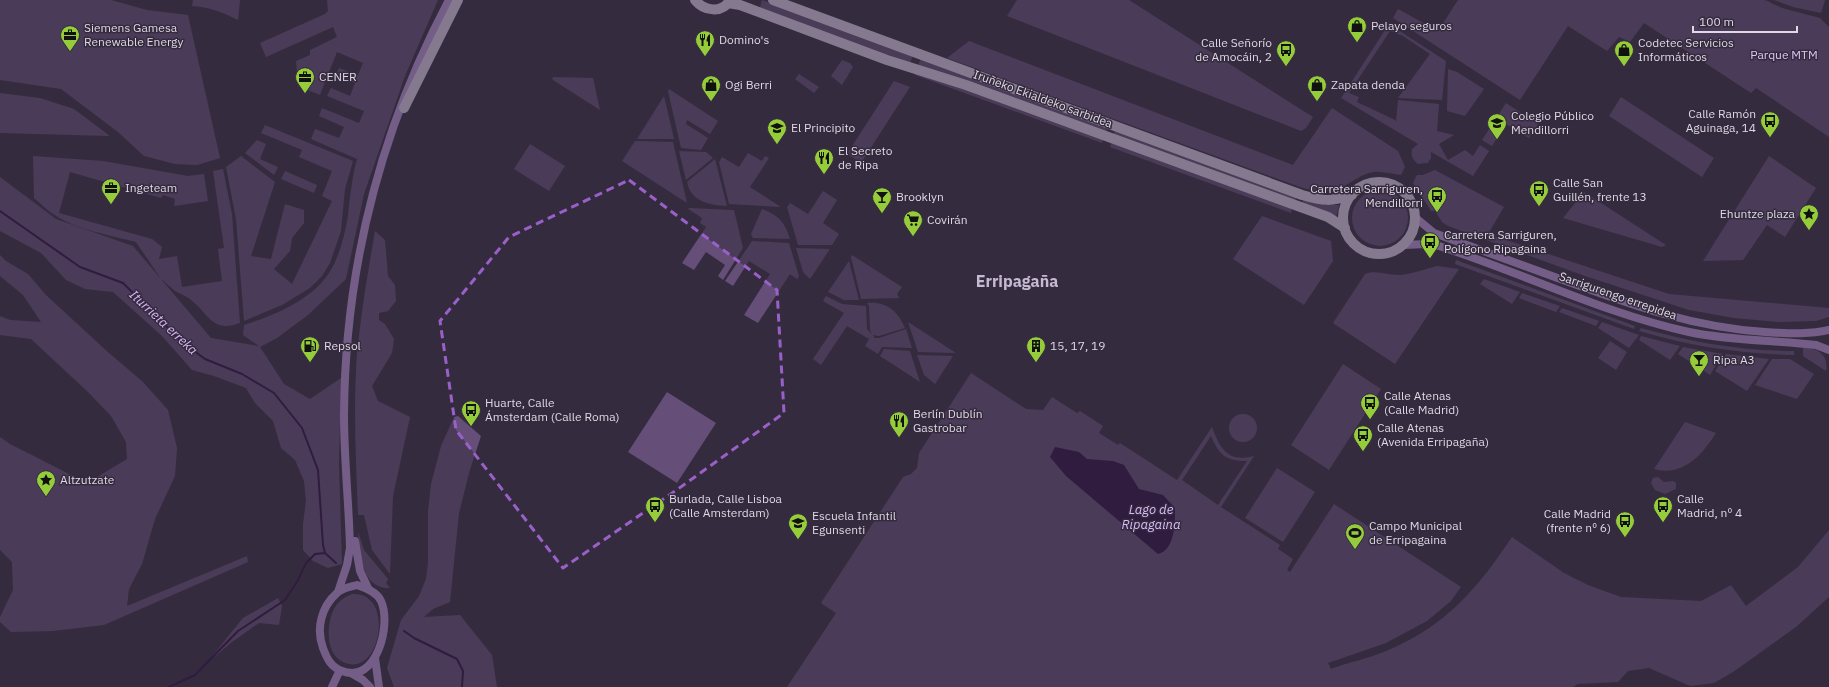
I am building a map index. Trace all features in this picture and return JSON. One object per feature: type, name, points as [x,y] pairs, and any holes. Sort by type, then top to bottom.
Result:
[{"type":"highway","points":[[402,108],[458,0]]},
{"type":"highway","points":[[695,0],[700,6],[708,10],[719,9],[729,2]]},
{"type":"highway","name":"Iruñeko Ekialdeko sarbidea","points":[[773,0],[1302,195],[1321,200],[1336,200],[1352,195]]},
{"type":"highway","name":"Iruñeko Ekialdeko sarbidea","points":[[729,2],[886,60],[966,85],[1328,217],[1344,228]]},
{"type":"highway","points":[[1383,182],[1397,186],[1405,192],[1411,201],[1416,218],[1413,233],[1404,245],[1396,251],[1384,254],[1370,254],[1360,249],[1352,242],[1344,228],[1343,217],[1345,206],[1358,189],[1371,183],[1383,182]]},
{"type":"main road","points":[[402,108],[402,90],[444,0]]},
{"type":"main road","points":[[370,687],[363,680],[351,673],[340,670],[332,665],[325,655],[321,642],[320,626],[323,613],[338,592],[347,565],[350,548],[344,417],[346,369],[353,288],[368,211],[379,169],[420,57],[449,0]]},
{"type":"main road","points":[[351,673],[361,672],[375,658],[383,633],[383,610],[381,602],[368,588],[360,571],[355,550],[349,417],[351,358],[359,278],[371,219],[383,171],[402,108],[424,59],[454,0]]},
{"type":"main road","name":"Sarrigurengo errepidea","points":[[1416,218],[1434,232],[1464,244],[1642,308],[1677,319],[1737,330],[1786,333],[1819,332],[1829,330]]},
{"type":"main road","name":"Sarrigurengo errepidea","points":[[1404,245],[1426,244],[1439,246],[1631,316],[1675,328],[1722,338],[1816,345],[1829,350]]},
{"type":"main road","points":[[338,592],[357,585],[368,588]]},
{"type":"main road","points":[[375,658],[380,687]]},
{"type":"main road","points":[[332,687],[340,670]]},
{"type":"highlighted area","points":[[629,180],[777,290],[784,413],[678,489],[563,568],[456,430],[440,321],[509,237]]},
{"type":"green space","points":[[0,0],[111,0],[147,10],[188,15],[220,158],[197,165],[175,164],[144,156],[118,132],[61,89],[0,80]]},
{"type":"green space","points":[[193,0],[240,0],[238,20],[215,10],[192,6]]},
{"type":"green space","points":[[327,0],[438,0],[405,76],[364,194],[346,279],[308,315],[277,338],[260,347],[284,384],[310,399],[341,378],[339,465],[342,564],[328,568],[313,561],[303,550],[303,524],[306,501],[304,481],[295,460],[281,448],[273,421],[255,403],[246,388],[214,376],[192,370],[162,336],[113,292],[85,289],[66,280],[41,253],[0,231],[0,177],[56,219],[133,246],[211,338],[259,346],[243,335],[244,325],[265,318],[297,302],[323,281],[333,267],[342,242],[348,216],[352,180],[357,159],[311,139],[315,129],[339,138],[344,127],[319,116],[322,108],[359,123],[364,111],[327,96],[331,88],[350,96],[355,83],[336,75],[339,68],[358,75],[363,63],[337,52],[320,95],[298,86],[296,61],[310,55],[310,50],[337,37],[333,27],[266,57],[260,43],[325,14],[328,11]]},
{"type":"green space","points":[[762,0],[913,55],[910,63],[760,8]]},
{"type":"green space","points":[[1017,0],[1129,0],[1313,117],[1306,128],[1301,131],[1007,16]]},
{"type":"green space","name":"Parque MTM","points":[[1458,0],[1765,0],[1782,8],[1820,18],[1829,27],[1829,137],[1756,88],[1751,93],[1644,23],[1630,42],[1619,37],[1607,51],[1568,26],[1520,100],[1393,18],[1398,9],[1438,31]]},
{"type":"green space","points":[[1774,0],[1825,0],[1821,13],[1793,7]]},
{"type":"green space","points":[[1389,24],[1446,61],[1442,100],[1398,98],[1430,54],[1403,36],[1390,31],[1349,93],[1359,97],[1357,102],[1395,120],[1396,122],[1398,100],[1439,104],[1437,131],[1454,135],[1439,144],[1448,160],[1465,150],[1473,156],[1480,145],[1489,151],[1473,176],[1431,152],[1431,158],[1428,163],[1418,164],[1412,157],[1412,149],[1418,144],[1341,98]]},
{"type":"green space","points":[[969,41],[1293,165],[1332,108],[1398,151],[1405,167],[1401,175],[1373,172],[1365,174],[1342,187],[1327,192],[1300,187],[947,58]]},
{"type":"green space","points":[[921,58],[1108,127],[1106,132],[918,66]]},
{"type":"green space","points":[[842,60],[850,63],[853,67],[842,85],[831,76]]},
{"type":"green space","points":[[1448,69],[1457,72],[1484,89],[1465,116],[1447,111]]},
{"type":"green space","points":[[916,72],[1103,139],[1102,143],[915,75]]},
{"type":"green space","points":[[799,74],[819,87],[814,93],[795,79]]},
{"type":"green space","points":[[552,78],[593,78],[600,110],[553,80]]},
{"type":"green space","points":[[894,81],[910,87],[861,163],[847,154]]},
{"type":"green space","points":[[669,89],[718,121],[710,134],[687,120],[686,124],[708,138],[701,150],[681,148],[668,91]]},
{"type":"green space","points":[[0,93],[40,98],[74,109],[110,136],[0,133]]},
{"type":"green space","points":[[664,96],[674,139],[637,139]]},
{"type":"green space","points":[[1621,97],[1714,158],[1702,177],[1609,116]]},
{"type":"green space","points":[[1506,103],[1538,124],[1529,138],[1506,124],[1492,146],[1482,140]]},
{"type":"green space","points":[[265,125],[353,161],[345,189],[341,231],[330,263],[322,276],[310,288],[282,305],[244,321],[236,219],[226,167],[241,156],[275,182],[251,256],[271,259],[285,204],[304,210],[304,223],[292,238],[290,251],[274,269],[292,284],[332,201],[322,196],[332,171],[299,157],[302,150],[261,133]]},
{"type":"green space","points":[[1116,129],[1297,196],[1295,201],[1113,135]]},
{"type":"green space","points":[[257,140],[266,144],[260,159],[278,167],[274,175],[245,153]]},
{"type":"green space","points":[[635,141],[673,142],[687,203],[622,161]]},
{"type":"green space","points":[[1112,142],[1292,208],[1291,213],[1110,147]]},
{"type":"green space","points":[[530,144],[565,166],[549,191],[514,169]]},
{"type":"green space","points":[[679,151],[706,152],[713,158],[686,180]]},
{"type":"green space","points":[[748,153],[762,161],[765,156],[769,158],[750,187],[781,207],[729,204],[719,162],[722,157],[739,167]]},
{"type":"green space","points":[[33,156],[103,161],[188,176],[204,174],[208,201],[174,206],[175,199],[163,195],[161,198],[70,172],[59,213],[152,239],[162,247],[159,259],[177,256],[182,287],[222,281],[218,249],[224,248],[213,171],[223,169],[232,214],[240,323],[223,326],[217,324],[189,299],[175,291],[161,279],[136,242],[93,231],[62,220],[46,209],[34,198]]},
{"type":"green space","points":[[1769,156],[1816,188],[1785,237],[1767,225],[1743,260],[1703,261]]},
{"type":"green space","points":[[715,159],[727,206],[714,205],[697,198],[689,189],[687,182]]},
{"type":"green space","points":[[1435,170],[1504,207],[1488,234],[1669,294],[1829,308],[1829,317],[1816,321],[1778,322],[1734,318],[1689,310],[1582,275],[1448,226],[1442,222],[1435,211],[1431,211],[1413,183],[1417,175],[1423,175]]},
{"type":"green space","points":[[285,171],[317,185],[314,193],[281,179]]},
{"type":"green space","points":[[1380,190],[1391,192],[1400,198],[1406,207],[1408,218],[1406,229],[1400,238],[1391,244],[1380,246],[1369,244],[1360,238],[1354,229],[1352,218],[1354,207],[1360,198],[1369,192]]},
{"type":"green space","points":[[823,191],[837,200],[823,223],[839,234],[832,245],[798,245],[787,207],[790,203],[808,214]]},
{"type":"green space","points":[[1584,192],[1666,245],[1662,247],[1563,218]]},
{"type":"green space","points":[[1304,198],[1326,205],[1339,205],[1336,217],[1302,204]]},
{"type":"green space","points":[[688,209],[734,210],[743,248],[723,280],[718,276],[725,265],[706,252],[694,270],[682,263],[706,227],[700,223],[702,218]]},
{"type":"green space","points":[[762,209],[773,214],[780,220],[786,228],[790,239],[753,238],[751,234]]},
{"type":"green space","points":[[1262,216],[1331,241],[1333,261],[1304,305],[1233,259]]},
{"type":"green space","points":[[375,231],[385,240],[388,276],[395,285],[396,301],[388,311],[379,313],[379,320],[385,324],[394,339],[392,353],[372,386],[378,401],[410,417],[393,496],[390,574],[372,550],[364,515],[358,515],[355,414],[357,354]]},
{"type":"green space","points":[[752,241],[789,243],[799,276],[797,279],[790,274],[758,323],[744,315],[770,274],[749,261],[733,286],[725,281]]},
{"type":"green space","points":[[796,248],[830,249],[810,279],[803,272]]},
{"type":"green space","points":[[0,255],[6,261],[28,274],[46,295],[143,382],[168,410],[177,448],[175,476],[155,519],[142,564],[129,589],[127,606],[247,556],[248,562],[104,625],[53,631],[11,632],[0,622],[0,617],[13,590],[12,562],[0,550],[0,437],[10,444],[87,483],[127,459],[126,442],[111,416],[88,392],[31,339],[0,335],[0,316],[10,320],[41,322],[23,295],[0,276]]},
{"type":"green space","points":[[852,255],[902,287],[897,294],[899,298],[861,299],[851,257]]},
{"type":"green space","points":[[1456,260],[1635,326],[1634,329],[1455,264]]},
{"type":"green space","points":[[849,261],[859,300],[844,300],[828,292]]},
{"type":"green space","points":[[1437,266],[1459,269],[1395,364],[1333,323],[1365,274],[1378,272],[1402,275]]},
{"type":"green space","points":[[1484,279],[1520,292],[1512,304],[1480,284]]},
{"type":"green space","points":[[1522,293],[1560,306],[1556,312],[1519,298]]},
{"type":"green space","points":[[826,296],[842,304],[866,306],[867,329],[875,338],[906,329],[912,348],[882,347],[878,354],[865,346],[869,339],[847,326],[821,365],[813,359],[844,313],[823,301]]},
{"type":"green space","points":[[867,303],[880,304],[890,308],[899,317],[905,328],[879,336],[872,335],[870,330],[869,306]]},
{"type":"green space","points":[[1562,308],[1599,321],[1596,326],[1559,312]]},
{"type":"green space","points":[[908,322],[956,353],[918,352]]},
{"type":"green space","points":[[1602,322],[1639,335],[1629,348],[1598,328]]},
{"type":"green space","points":[[1641,328],[1679,338],[1716,345],[1774,351],[1794,351],[1794,355],[1735,351],[1696,345],[1639,331]]},
{"type":"green space","points":[[1641,336],[1680,346],[1670,360],[1639,340]]},
{"type":"green space","points":[[1610,341],[1627,352],[1616,370],[1598,358]]},
{"type":"green space","points":[[1683,347],[1723,354],[1710,375],[1678,354]]},
{"type":"green space","points":[[1803,347],[1813,349],[1824,356],[1826,360],[1826,371],[1803,356]]},
{"type":"green space","points":[[884,349],[910,351],[920,382],[880,356]]},
{"type":"green space","points":[[1726,354],[1769,359],[1747,391],[1715,371]]},
{"type":"green space","points":[[917,355],[953,356],[935,384],[924,375]]},
{"type":"green space","points":[[1772,359],[1790,359],[1814,374],[1797,399],[1755,385]]},
{"type":"green space","points":[[1343,364],[1381,389],[1329,470],[1291,445]]},
{"type":"green space","points":[[971,373],[1026,409],[1043,410],[1052,397],[1077,413],[1080,411],[1103,426],[1099,433],[1118,445],[1120,443],[1177,480],[1212,427],[1218,441],[1226,452],[1237,457],[1245,458],[1254,456],[1221,507],[1280,545],[1278,549],[1293,559],[1287,570],[1290,572],[1334,504],[1461,587],[1451,601],[1427,621],[1386,643],[1328,663],[1331,669],[1386,651],[1426,630],[1443,618],[1473,589],[1512,537],[1564,573],[1588,585],[1621,597],[1701,601],[1731,585],[1746,606],[1798,567],[1829,530],[1829,597],[1796,627],[1733,672],[1714,683],[1690,686],[1649,668],[1628,671],[1618,682],[1578,684],[1573,687],[787,687],[836,613],[821,603],[903,477],[911,474],[917,468],[919,453]],"holes":[[[1211,436],[1217,448],[1224,456],[1234,460],[1247,461],[1218,505],[1182,480]]]},
{"type":"green space","points":[[667,392],[716,423],[677,483],[628,452]]},
{"type":"green space","points":[[1243,414],[1253,418],[1257,428],[1253,438],[1243,442],[1233,438],[1229,428],[1233,418]]},
{"type":"green space","points":[[458,416],[481,436],[469,473],[459,513],[450,602],[433,609],[424,617],[460,615],[492,655],[497,687],[394,687],[387,668],[401,620],[419,596],[426,579],[428,563],[428,512],[431,484],[441,446],[454,417]]},
{"type":"green space","points":[[1685,422],[1716,433],[1698,456],[1683,467],[1664,471],[1654,469]]},
{"type":"green space","points":[[1277,468],[1315,492],[1283,542],[1245,518]]},
{"type":"green space","points":[[1658,477],[1664,482],[1673,481],[1676,483],[1676,489],[1665,494],[1655,490],[1651,483],[1653,478]]},
{"type":"green space","points":[[358,532],[364,550],[388,579],[386,583],[390,588],[380,587],[373,583],[368,577],[361,560]]},
{"type":"green space","points":[[352,594],[366,597],[374,606],[379,619],[378,634],[374,648],[367,659],[356,664],[343,662],[337,657],[332,651],[329,634],[329,624],[335,608],[342,599]]},
{"type":"green space","points":[[278,598],[282,606],[279,625],[259,623],[232,642],[205,665],[243,618]]},
{"type":"water","name":"Lago de Ripagaina","points":[[1055,447],[1079,452],[1087,459],[1113,461],[1124,465],[1139,489],[1163,495],[1175,508],[1173,535],[1168,547],[1158,554],[1066,476],[1050,457]]},
{"type":"waterway","name":"Iturrieta erreka","points":[[0,211],[80,267],[123,283],[182,342],[205,359],[242,374],[274,393],[302,428],[318,470],[323,545],[325,553],[336,563]]},
{"type":"waterway","points":[[169,687],[195,675],[238,631],[285,600],[298,580],[306,563],[315,554],[325,553]]},
{"type":"waterway","name":"Iturrieta erreka","points":[[404,631],[414,638],[457,659],[463,671],[462,687]]},
{"type":"place","name":"Pelayo seguros","points":[[1357,43]]},
{"type":"place","name":"Siemens Gamesa Renewable Energy","points":[[70,52]]},
{"type":"place","name":"Domino's","points":[[705,57]]},
{"type":"place","name":"Calle Señorío de Amocáin, 2","points":[[1286,67]]},
{"type":"place","name":"Codetec Servicios Informáticos","points":[[1624,67]]},
{"type":"place","name":"CENER","points":[[305,94]]},
{"type":"place","name":"Ogi Berri","points":[[711,102]]},
{"type":"place","name":"Zapata denda","points":[[1317,102]]},
{"type":"place","name":"Calle Ramón Aguinaga, 14","points":[[1770,138]]},
{"type":"place","name":"Colegio Público Mendillorri","points":[[1497,140]]},
{"type":"place","name":"El Principito","points":[[777,145]]},
{"type":"place","name":"El Secreto de Ripa","points":[[824,175]]},
{"type":"place","name":"Ingeteam","points":[[111,205]]},
{"type":"place","name":"Calle San Guillén, frente 13","points":[[1539,207]]},
{"type":"place","name":"Carretera Sarriguren, Mendillorri","points":[[1437,213]]},
{"type":"place","name":"Brooklyn","points":[[882,214]]},
{"type":"place","name":"Ehuntze plaza","points":[[1809,231]]},
{"type":"place","name":"Covirán","points":[[913,237]]},
{"type":"place","name":"Carretera Sarriguren, Polígono Ripagaina","points":[[1430,259]]},
{"type":"place","name":"Repsol","points":[[310,363]]},
{"type":"place","name":"15, 17, 19","points":[[1036,363]]},
{"type":"place","name":"Ripa A3","points":[[1699,377]]},
{"type":"place","name":"Calle Atenas (Calle Madrid)","points":[[1370,420]]},
{"type":"place","name":"Huarte, Calle Ámsterdam (Calle Roma)","points":[[471,427]]},
{"type":"place","name":"Berlín Dublín Gastrobar","points":[[899,438]]},
{"type":"place","name":"Calle Atenas (Avenida Erripagaña)","points":[[1363,452]]},
{"type":"place","name":"Altzutzate","points":[[46,497]]},
{"type":"place","name":"Burlada, Calle Lisboa (Calle Amsterdam)","points":[[655,523]]},
{"type":"place","name":"Calle Madrid, nº 4","points":[[1663,523]]},
{"type":"place","name":"Calle Madrid (frente nº 6)","points":[[1625,538]]},
{"type":"place","name":"Escuela Infantil Egunsenti","points":[[798,540]]},
{"type":"place","name":"Campo Municipal de Erripagaina","points":[[1355,550]]},
{"type":"district","name":"Erripagaña","points":[[1017,281]]}]
